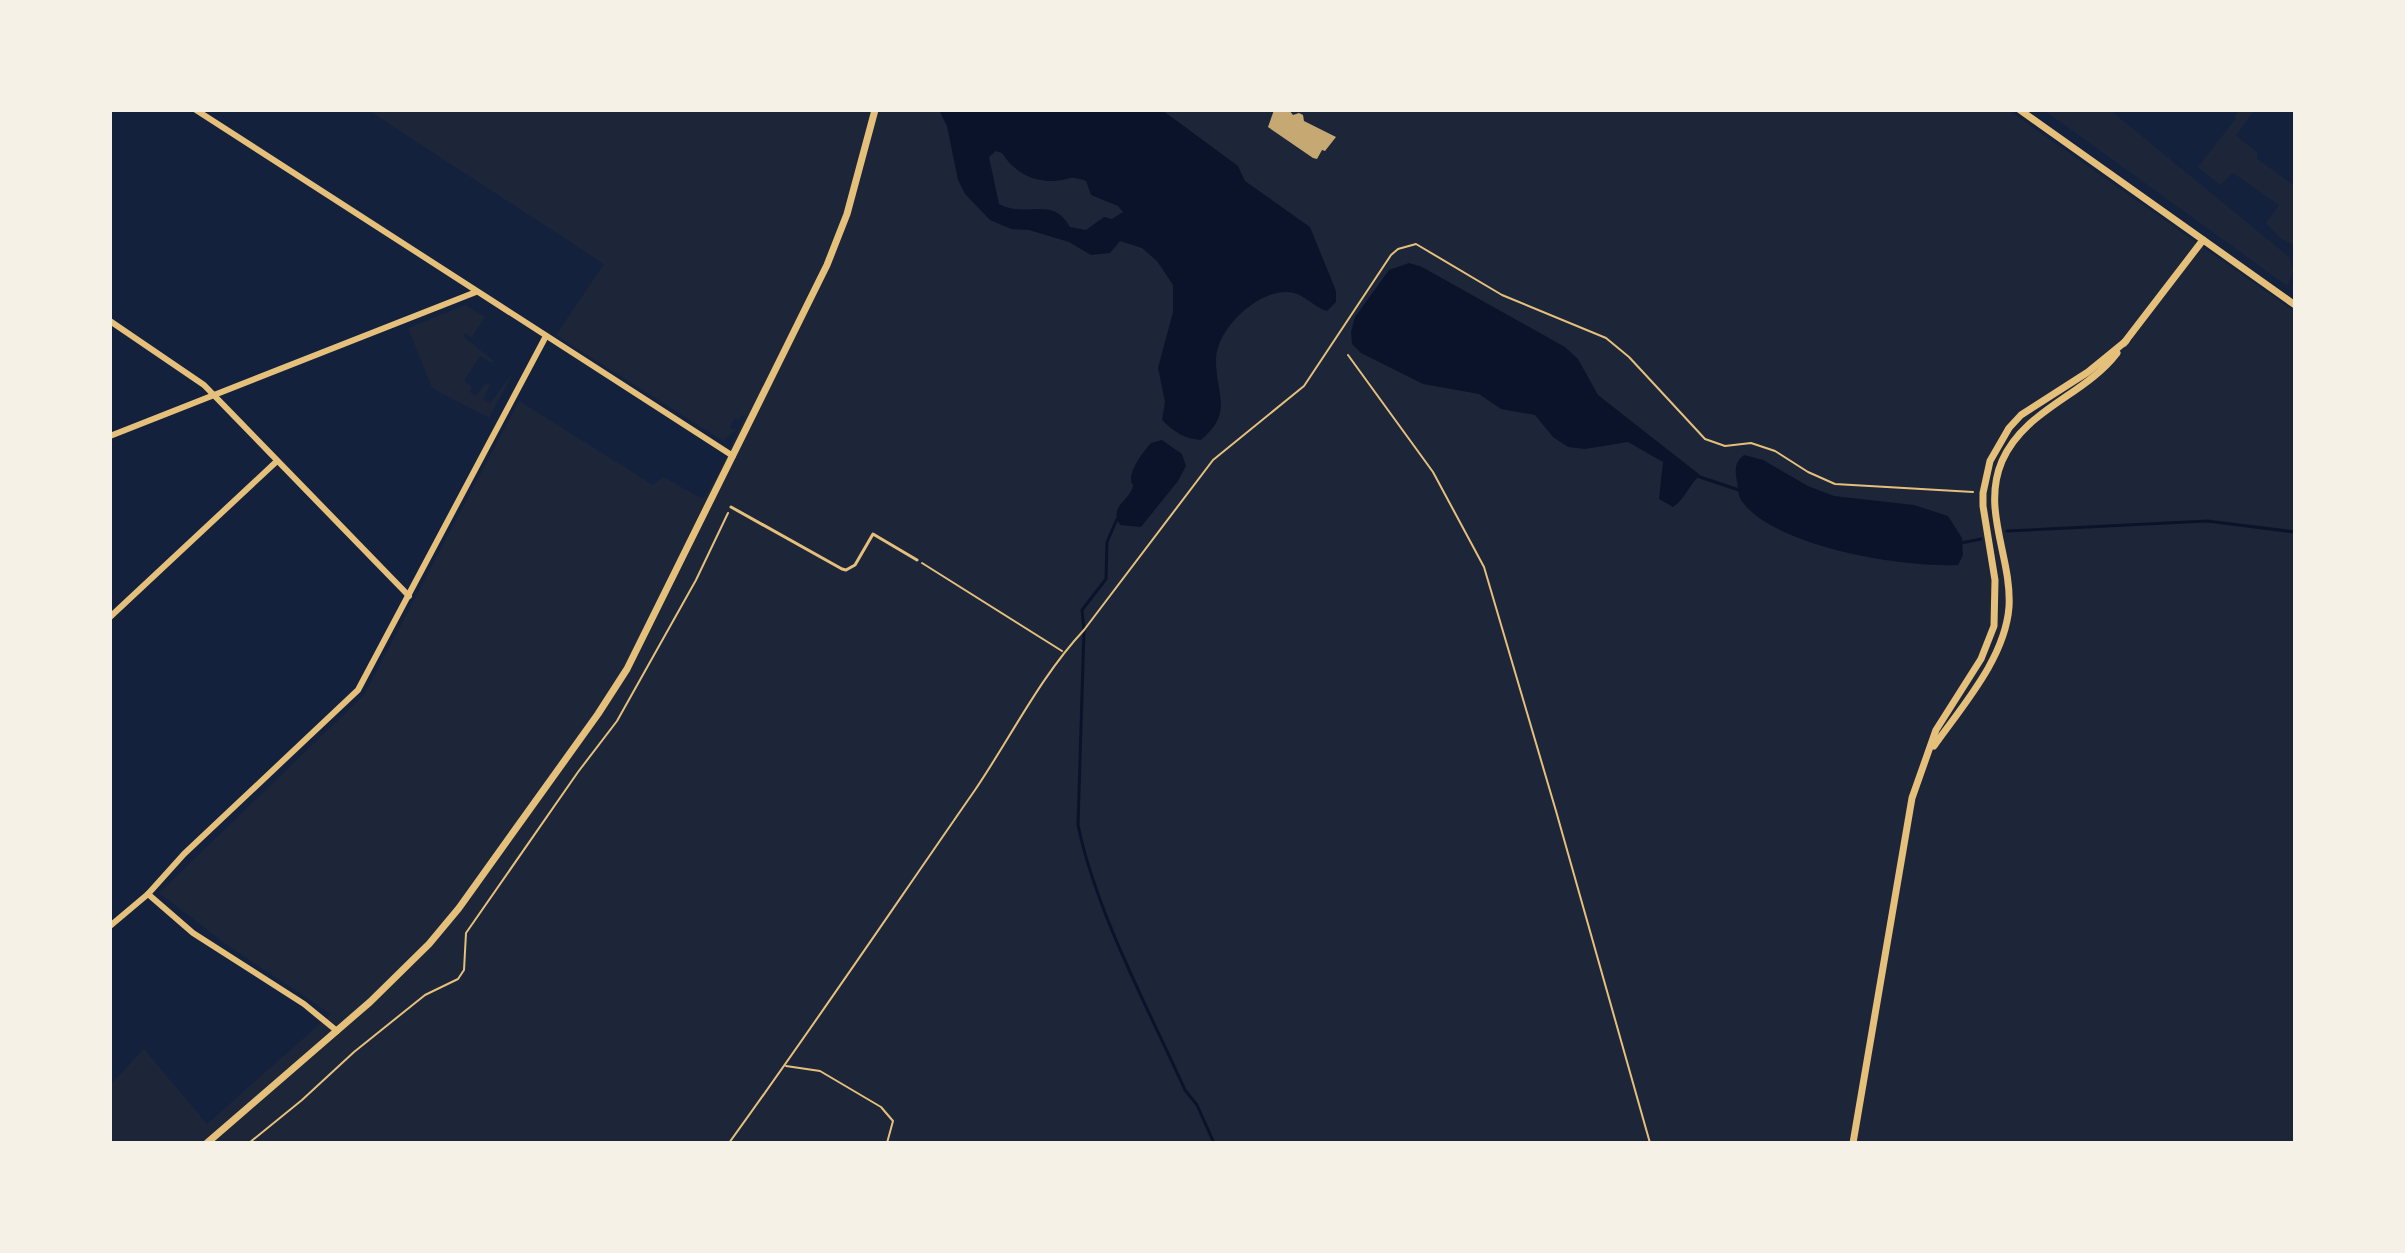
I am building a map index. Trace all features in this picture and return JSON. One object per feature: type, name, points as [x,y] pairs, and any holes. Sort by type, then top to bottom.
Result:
[{"type":"street","points":[[196,110],[733,456]]},
{"type":"street","points":[[207,1143],[396,978],[444,926],[598,714],[627,669],[838,240],[875,110]]},
{"type":"street","points":[[2020,110],[2295,305]]},
{"type":"street","points":[[1928,753],[1988,667],[2004,629],[2009,607],[2008,587],[1994,511],[1997,478],[2010,447],[2033,419],[2096,376],[2203,240]]},
{"type":"street","points":[[110,436],[476,292]]},
{"type":"street","points":[[110,321],[194,377],[214,394],[409,596]]},
{"type":"street","points":[[110,926],[148,894],[184,854],[358,690],[546,336]]},
{"type":"street","points":[[1853,1143],[1907,823],[1918,778],[1936,730],[1981,659],[1994,626],[1995,580],[1983,493],[1994,453],[2021,415],[2088,372],[2126,341]]},
{"type":"street","points":[[110,617],[277,461]]},
{"type":"street","points":[[148,894],[193,933],[304,1004],[337,1031]]},
{"type":"lane","points":[[731,507],[846,570],[855,565],[873,534],[917,560]]},
{"type":"path","points":[[729,1143],[989,769],[1063,652],[1084,630],[1219,453],[1304,386],[1398,249],[1416,244],[1502,295],[1606,338],[1629,357],[1705,439],[1725,446],[1751,443],[1775,451],[1808,472],[1835,484],[1983,493]]},
{"type":"path","points":[[1348,355],[1433,472],[1484,567],[1650,1143]]},
{"type":"path","points":[[917,560],[1063,652]]},
{"type":"path","points":[[784,1066],[820,1071],[881,1107],[893,1121],[887,1143]]},
{"type":"shaded area","points":[[368,110],[2008,110],[2295,312],[2295,1143],[110,1143],[110,1085],[144,1049],[207,1124],[331,1014],[227,945],[159,893],[364,695],[519,401],[653,485],[663,477],[703,499],[716,479],[745,416],[734,419],[730,428],[736,430],[723,441],[556,335],[604,264]]},
{"type":"shaded area","points":[[939,110],[1162,110],[1238,166],[1245,181],[1310,227],[1336,291],[1336,302],[1327,311],[1294,293],[1281,292],[1255,302],[1243,312],[1232,323],[1218,348],[1216,360],[1221,403],[1217,420],[1201,440],[1185,436],[1162,420],[1165,402],[1158,368],[1173,312],[1173,285],[1157,261],[1142,248],[1120,241],[1110,253],[1091,255],[1069,242],[1029,230],[1011,229],[990,220],[965,194],[958,180],[947,126]],"holes":[[[996,151],[1002,153],[1012,166],[1031,178],[1086,181],[1091,195],[1118,206],[1123,212],[1112,219],[1104,217],[1086,230],[1070,227],[1055,212],[1010,208],[999,204],[989,157]]]},
{"type":"shaded area","points":[[2044,110],[2110,110],[2289,257],[2294,270],[2287,286]]},
{"type":"shaded area","points":[[2239,110],[2254,110],[2236,136],[2257,152],[2257,159],[2295,186],[2295,246],[2280,238],[2266,223],[2279,205],[2233,173],[2220,185],[2198,167]]},
{"type":"shaded area","points":[[1409,263],[1422,267],[1565,347],[1578,359],[1598,395],[1700,475],[1681,500],[1673,507],[1659,499],[1663,462],[1628,442],[1585,449],[1568,447],[1553,437],[1535,415],[1501,409],[1479,394],[1423,384],[1361,353],[1352,344],[1355,317],[1389,270]]},
{"type":"shaded area","points":[[465,305],[485,317],[472,337],[490,349],[464,333],[464,337],[494,361],[492,363],[480,356],[464,381],[472,387],[470,392],[475,396],[485,384],[490,385],[483,399],[490,403],[513,373],[489,418],[432,388],[408,328]]},
{"type":"shaded area","points":[[1162,440],[1182,454],[1186,466],[1178,481],[1141,527],[1120,525],[1117,510],[1132,488],[1131,478],[1136,464],[1151,443]]},
{"type":"shaded area","points":[[1744,455],[1763,460],[1808,486],[1834,496],[1914,505],[1948,516],[1962,538],[1963,555],[1958,565],[1906,563],[1841,551],[1781,530],[1757,516],[1740,498],[1736,467]]},
{"type":"building","points":[[1274,110],[1289,110],[1293,115],[1299,113],[1304,121],[1336,137],[1317,159],[1313,158],[1268,127]]},
{"type":"waterway","points":[[1697,476],[1739,490]]},
{"type":"waterway","points":[[1117,519],[1107,542],[1106,579],[1082,610],[1078,825],[1097,892],[1124,959],[1185,1090],[1197,1105],[1214,1143]]},
{"type":"waterway","points":[[2007,531],[2207,521],[2295,532]]},
{"type":"waterway","points":[[1961,543],[1981,539]]}]
